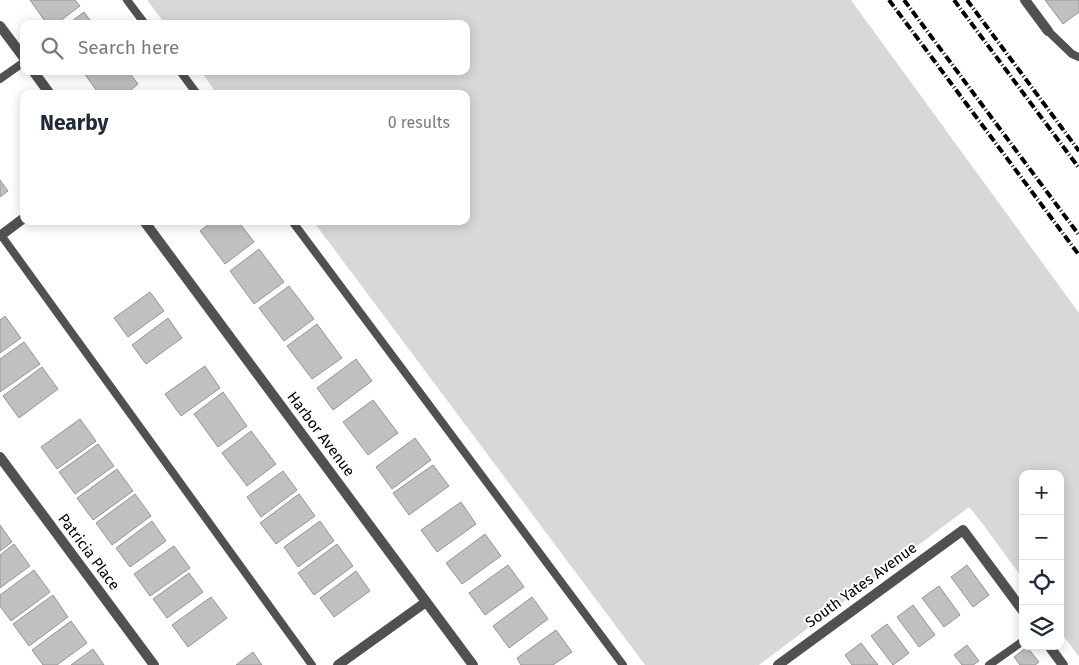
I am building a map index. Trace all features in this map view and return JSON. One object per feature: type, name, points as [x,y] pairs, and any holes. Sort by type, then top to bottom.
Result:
[{"type":"street","points":[[1025,0],[1048,30]]},
{"type":"street","points":[[0,26],[20,54]]},
{"type":"street","points":[[37,75],[47,90]]},
{"type":"street","points":[[1,235],[20,221]]},
{"type":"street","name":"Harbor Avenue","points":[[147,225],[473,665]]},
{"type":"street","name":"Patricia Place","points":[[0,458],[154,665]]},
{"type":"street","name":"South Yates Avenue","points":[[778,665],[962,530],[1019,606]]},
{"type":"street","points":[[338,665],[426,602]]},
{"type":"street","points":[[1052,650],[1063,665]]},
{"type":"lane","points":[[127,0],[142,20]]},
{"type":"lane","points":[[1048,30],[1072,54],[1079,57]]},
{"type":"lane","points":[[0,79],[20,63]]},
{"type":"lane","points":[[183,75],[194,90]]},
{"type":"lane","points":[[295,225],[623,665]]},
{"type":"lane","points":[[1,235],[312,665]]},
{"type":"lane","points":[[989,665],[1019,644]]},
{"type":"shaded area","points":[[147,0],[851,0],[1079,313],[1079,657],[1064,636],[1064,470],[1019,470],[1019,574],[969,507],[759,665],[645,665],[316,225],[470,225],[470,90],[214,90],[204,75],[470,75],[470,20],[162,20]]},
{"type":"building","points":[[30,0],[75,0],[80,6],[61,20],[44,20]]},
{"type":"building","points":[[1045,0],[1079,0],[1079,12],[1063,24]]},
{"type":"building","points":[[84,12],[90,20],[73,20]]},
{"type":"building","points":[[85,75],[131,75],[138,84],[131,90],[96,90]]},
{"type":"building","points":[[0,180],[8,191],[0,197]]},
{"type":"building","points":[[208,225],[241,225],[254,242],[225,264],[200,231]]},
{"type":"building","points":[[259,249],[284,282],[254,304],[230,271]]},
{"type":"building","points":[[289,286],[314,319],[284,341],[259,308]]},
{"type":"building","points":[[150,292],[164,311],[128,337],[114,318]]},
{"type":"building","points":[[5,316],[21,338],[0,353],[0,320]]},
{"type":"building","points":[[168,318],[182,338],[146,364],[132,345]]},
{"type":"building","points":[[317,324],[342,358],[312,379],[287,346]]},
{"type":"building","points":[[24,342],[40,364],[0,392],[0,359]]},
{"type":"building","points":[[356,359],[372,381],[333,410],[317,388]]},
{"type":"building","points":[[205,366],[220,388],[181,416],[165,394]]},
{"type":"building","points":[[42,367],[58,389],[19,418],[3,396]]},
{"type":"building","points":[[223,392],[247,426],[218,447],[194,414]]},
{"type":"building","points":[[373,400],[398,433],[368,455],[343,422]]},
{"type":"building","points":[[80,419],[96,441],[57,469],[41,447]]},
{"type":"building","points":[[251,431],[276,464],[247,486],[222,453]]},
{"type":"building","points":[[415,438],[431,460],[392,489],[376,467]]},
{"type":"building","points":[[98,444],[114,466],[75,494],[59,472]]},
{"type":"building","points":[[433,465],[449,486],[409,515],[393,493]]},
{"type":"building","points":[[117,469],[133,491],[93,520],[77,498]]},
{"type":"building","points":[[283,471],[297,490],[261,517],[247,497]]},
{"type":"building","points":[[135,494],[151,516],[112,545],[96,523]]},
{"type":"building","points":[[299,494],[315,516],[276,544],[260,523]]},
{"type":"building","points":[[461,502],[476,524],[437,552],[421,530]]},
{"type":"building","points":[[152,521],[166,541],[130,567],[116,548]]},
{"type":"building","points":[[320,521],[334,541],[298,567],[284,547]]},
{"type":"building","points":[[0,525],[12,542],[0,551]]},
{"type":"building","points":[[485,534],[501,556],[462,584],[446,563]]},
{"type":"building","points":[[14,544],[30,566],[0,588],[0,555]]},
{"type":"building","points":[[337,544],[353,566],[314,595],[298,573]]},
{"type":"building","points":[[174,546],[190,568],[150,596],[134,574]]},
{"type":"building","points":[[508,565],[524,587],[485,615],[469,593]]},
{"type":"building","points":[[967,565],[989,595],[973,607],[951,577]]},
{"type":"building","points":[[34,570],[50,592],[11,621],[0,606],[0,595]]},
{"type":"building","points":[[356,571],[370,591],[334,617],[320,598]]},
{"type":"building","points":[[189,573],[203,592],[167,618],[153,599]]},
{"type":"building","points":[[939,586],[960,615],[944,627],[922,598]]},
{"type":"building","points":[[53,595],[68,617],[29,646],[13,624]]},
{"type":"building","points":[[211,597],[227,618],[188,647],[172,625]]},
{"type":"building","points":[[532,597],[548,619],[509,648],[493,626]]},
{"type":"building","points":[[913,605],[935,635],[919,647],[897,617]]},
{"type":"building","points":[[71,621],[87,643],[57,665],[43,665],[32,650]]},
{"type":"building","points":[[887,624],[909,653],[893,665],[871,636]]},
{"type":"building","points":[[556,630],[572,652],[553,665],[521,665],[517,658]]},
{"type":"building","points":[[861,643],[878,665],[852,665],[845,655]]},
{"type":"building","points":[[967,645],[979,661],[973,665],[962,665],[954,655]]},
{"type":"building","points":[[93,649],[104,665],[71,665]]},
{"type":"building","points":[[1023,650],[1029,650],[1039,662],[1035,665],[1020,665],[1014,657]]},
{"type":"building","points":[[253,652],[262,665],[236,665]]},
{"type":"railway","points":[[889,0],[1079,255]]},
{"type":"railway","points":[[904,0],[1079,235]]},
{"type":"railway","points":[[954,0],[1079,168]]},
{"type":"railway","points":[[967,0],[1079,151]]}]
